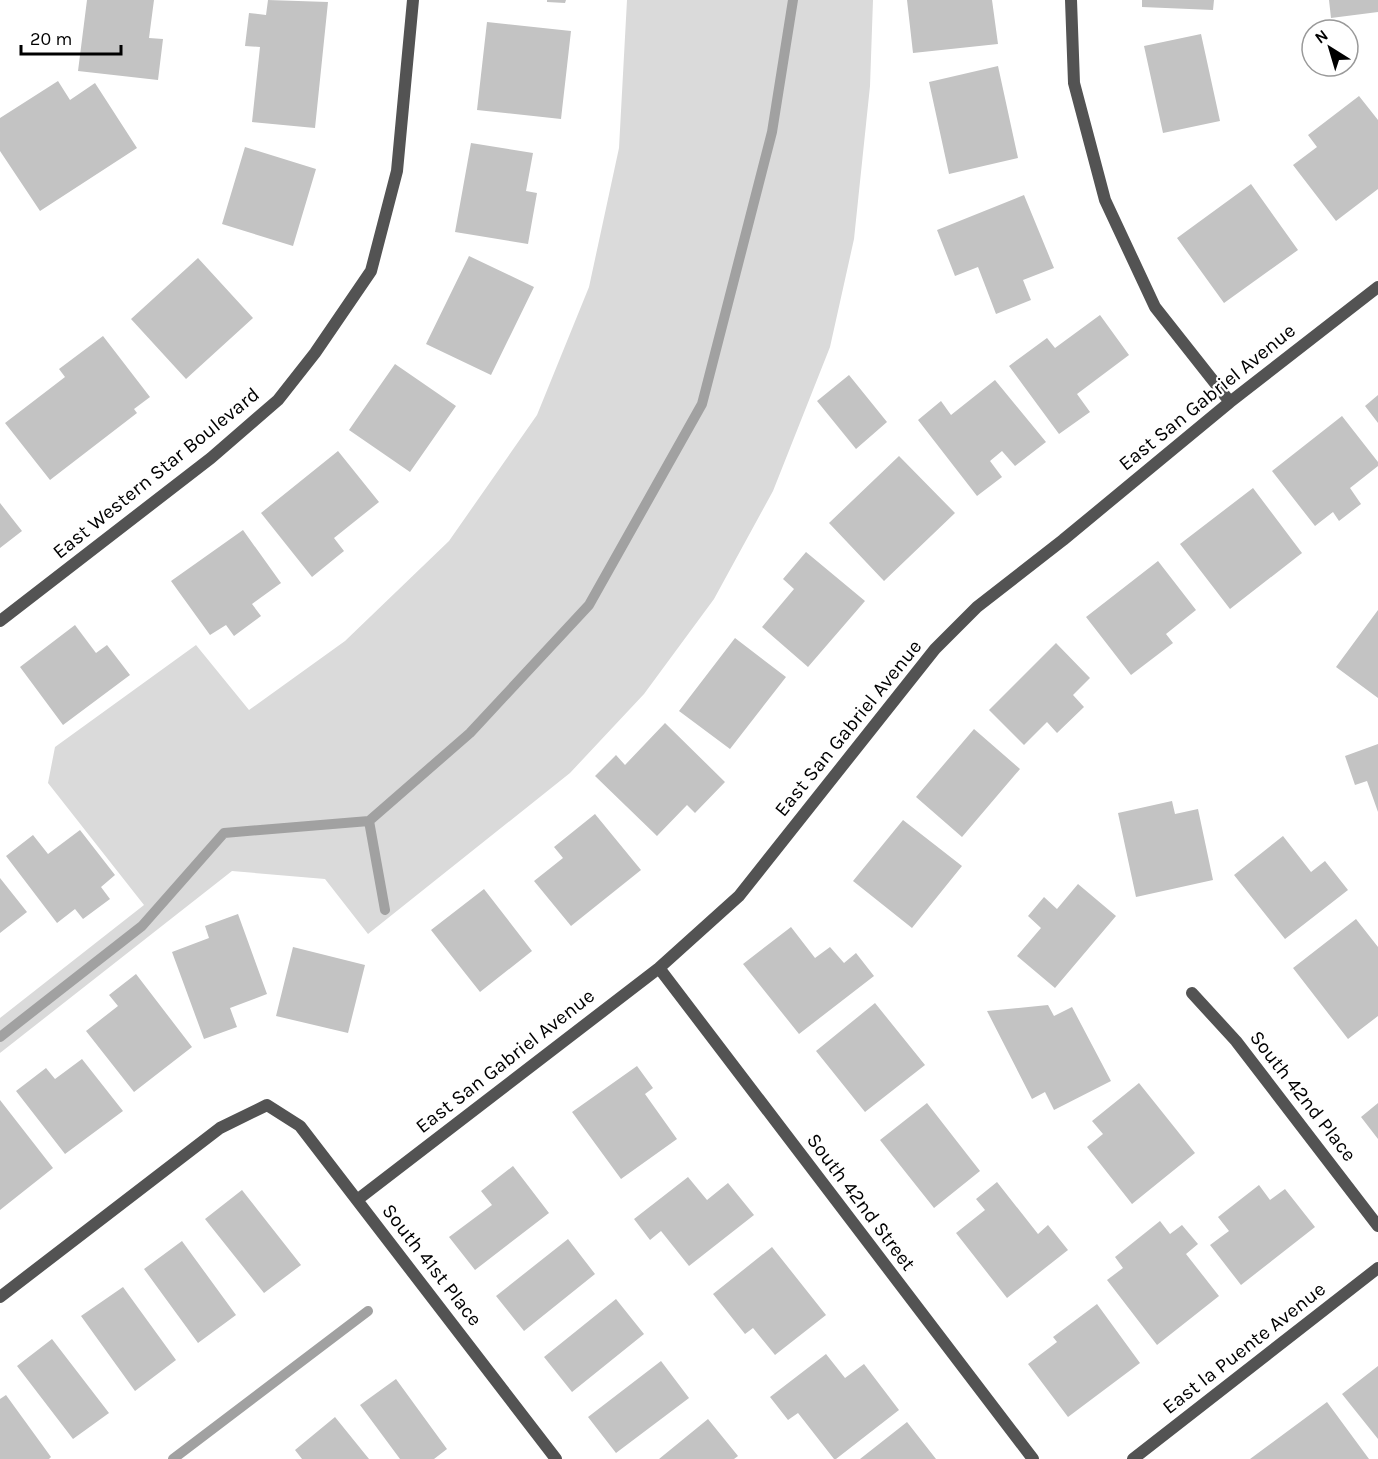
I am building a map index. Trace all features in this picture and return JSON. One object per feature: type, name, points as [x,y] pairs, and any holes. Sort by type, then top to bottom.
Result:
[{"type":"street","name":"East Western Star Boulevard","points":[[0,621],[211,458],[278,400],[315,353],[371,271],[396,171],[413,0]]},
{"type":"street","points":[[1071,0],[1074,83],[1105,200],[1155,307],[1230,402]]},
{"type":"street","name":"East San Gabriel Avenue","points":[[357,1200],[659,968],[739,896],[935,649],[977,607],[1063,540],[1230,402],[1378,287]]},
{"type":"street","name":"South 42nd Street","points":[[659,968],[1033,1459]]},
{"type":"street","name":"South 42nd Place","points":[[1192,993],[1236,1041],[1378,1226]]},
{"type":"street","name":"South 41st Place","points":[[0,1297],[220,1128],[267,1105],[300,1126],[550,1457]]},
{"type":"street","name":"East la Puente Avenue","points":[[1133,1459],[1378,1268]]},
{"type":"shaded area","points":[[627,0],[873,0],[870,86],[854,239],[830,347],[773,491],[714,599],[644,694],[570,773],[368,934],[325,879],[232,871],[0,1053],[0,1018],[144,905],[48,783],[55,747],[196,645],[249,710],[345,641],[449,541],[537,415],[589,287],[619,148]]},
{"type":"building","points":[[87,0],[154,0],[149,38],[163,39],[158,80],[78,71]]},
{"type":"building","points":[[268,0],[328,2],[315,128],[252,122],[260,47],[245,46],[249,13],[266,15]]},
{"type":"building","points":[[547,0],[566,0],[565,3],[547,2]]},
{"type":"building","points":[[907,0],[992,0],[998,44],[913,53]]},
{"type":"building","points":[[1142,0],[1214,0],[1213,10],[1142,7]]},
{"type":"building","points":[[1329,0],[1378,0],[1378,12],[1331,18]]},
{"type":"building","points":[[487,22],[571,31],[561,119],[477,110]]},
{"type":"building","points":[[1201,34],[1220,121],[1163,133],[1144,46]]},
{"type":"building","points":[[998,66],[1018,158],[949,174],[929,82]]},
{"type":"building","points":[[58,81],[70,100],[95,83],[137,148],[40,211],[0,151],[0,118]]},
{"type":"building","points":[[1359,96],[1378,120],[1378,189],[1336,221],[1293,165],[1317,147],[1308,135]]},
{"type":"building","points":[[471,143],[533,153],[526,191],[537,193],[528,244],[455,232]]},
{"type":"building","points":[[245,147],[316,169],[293,246],[222,224]]},
{"type":"building","points":[[1251,184],[1298,250],[1224,303],[1177,238]]},
{"type":"building","points":[[1024,195],[1054,268],[1023,280],[1031,300],[996,314],[978,267],[955,276],[937,230]]},
{"type":"building","points":[[469,256],[534,287],[491,375],[426,344]]},
{"type":"building","points":[[198,258],[253,318],[186,379],[131,319]]},
{"type":"building","points":[[1100,315],[1129,355],[1077,394],[1090,412],[1059,434],[1009,366],[1047,338],[1055,348]]},
{"type":"building","points":[[103,336],[150,397],[134,409],[137,413],[50,480],[5,423],[65,377],[59,369]]},
{"type":"building","points":[[395,364],[456,406],[410,472],[349,430]]},
{"type":"building","points":[[849,375],[887,422],[856,449],[817,401]]},
{"type":"building","points":[[995,380],[1046,442],[1015,466],[1002,451],[990,461],[1002,477],[977,496],[918,420],[941,401],[951,415]]},
{"type":"building","points":[[1378,395],[1378,423],[1365,406]]},
{"type":"building","points":[[1342,416],[1378,462],[1378,466],[1350,488],[1361,504],[1339,521],[1333,512],[1315,526],[1272,471]]},
{"type":"building","points":[[338,451],[379,502],[334,538],[344,551],[312,577],[261,513]]},
{"type":"building","points":[[899,456],[955,513],[884,581],[829,523]]},
{"type":"building","points":[[1253,488],[1302,553],[1230,609],[1180,544]]},
{"type":"building","points":[[0,503],[22,531],[0,548]]},
{"type":"building","points":[[243,530],[281,583],[252,604],[261,616],[234,636],[226,625],[210,635],[171,581]]},
{"type":"building","points":[[806,552],[865,601],[808,667],[762,627],[794,589],[783,579]]},
{"type":"building","points":[[1158,561],[1196,610],[1166,634],[1173,643],[1131,675],[1086,617]]},
{"type":"building","points":[[1378,610],[1378,698],[1336,667]]},
{"type":"building","points":[[75,625],[96,653],[107,645],[130,675],[63,725],[20,667]]},
{"type":"building","points":[[735,638],[786,677],[730,749],[679,711]]},
{"type":"building","points":[[1056,643],[1090,678],[1073,695],[1084,707],[1057,733],[1047,722],[1024,745],[989,710]]},
{"type":"building","points":[[665,723],[725,782],[695,813],[687,805],[657,836],[595,776],[616,755],[625,765]]},
{"type":"building","points":[[974,729],[1020,769],[962,837],[916,797]]},
{"type":"building","points":[[1378,744],[1378,812],[1367,781],[1355,785],[1345,756]]},
{"type":"building","points":[[1172,801],[1175,814],[1198,809],[1213,880],[1136,897],[1118,813]]},
{"type":"building","points":[[595,814],[641,870],[571,926],[534,881],[563,858],[554,847]]},
{"type":"building","points":[[903,820],[962,866],[912,928],[853,881]]},
{"type":"building","points":[[80,830],[115,875],[101,887],[110,899],[83,919],[75,909],[57,923],[6,856],[33,835],[48,854]]},
{"type":"building","points":[[1283,836],[1311,872],[1325,861],[1348,890],[1285,939],[1234,875]]},
{"type":"building","points":[[0,878],[27,912],[0,933]]},
{"type":"building","points":[[1078,884],[1116,916],[1055,988],[1017,956],[1041,928],[1028,916],[1044,897],[1057,909]]},
{"type":"building","points":[[484,889],[532,951],[480,992],[431,930]]},
{"type":"building","points":[[238,914],[267,994],[230,1008],[237,1027],[204,1039],[172,952],[209,938],[205,926]]},
{"type":"building","points":[[1356,919],[1378,947],[1378,1016],[1348,1039],[1293,968]]},
{"type":"building","points":[[791,927],[815,958],[830,947],[844,963],[856,953],[874,976],[799,1034],[743,964]]},
{"type":"building","points":[[293,947],[365,965],[348,1033],[276,1016]]},
{"type":"building","points":[[136,974],[192,1047],[134,1092],[86,1031],[118,1006],[109,995]]},
{"type":"building","points":[[875,1003],[925,1065],[865,1112],[816,1051]]},
{"type":"building","points":[[1048,1005],[1054,1016],[1072,1007],[1111,1081],[1054,1110],[1045,1092],[1032,1099],[987,1011]]},
{"type":"building","points":[[82,1059],[123,1111],[65,1154],[16,1091],[46,1068],[55,1079]]},
{"type":"building","points":[[637,1066],[653,1088],[645,1094],[677,1139],[621,1179],[572,1112]]},
{"type":"building","points":[[1139,1083],[1195,1153],[1132,1204],[1087,1147],[1103,1134],[1092,1121]]},
{"type":"building","points":[[0,1100],[53,1168],[0,1210]]},
{"type":"building","points":[[927,1103],[980,1171],[934,1208],[880,1140]]},
{"type":"building","points":[[1378,1103],[1378,1139],[1361,1117]]},
{"type":"building","points":[[513,1166],[549,1213],[475,1270],[449,1237],[492,1205],[481,1191]]},
{"type":"building","points":[[688,1177],[707,1200],[728,1183],[754,1215],[689,1266],[661,1231],[650,1240],[634,1219]]},
{"type":"building","points":[[997,1182],[1038,1234],[1048,1225],[1068,1250],[1007,1298],[956,1233],[985,1210],[976,1199]]},
{"type":"building","points":[[1259,1185],[1270,1200],[1285,1189],[1315,1227],[1241,1285],[1210,1245],[1229,1231],[1218,1217]]},
{"type":"building","points":[[242,1190],[301,1265],[264,1293],[205,1219]]},
{"type":"building","points":[[1160,1221],[1170,1234],[1182,1225],[1198,1244],[1186,1254],[1219,1296],[1157,1345],[1107,1280],[1123,1268],[1115,1257]]},
{"type":"building","points":[[568,1239],[595,1274],[524,1331],[496,1296]]},
{"type":"building","points":[[182,1241],[236,1315],[198,1343],[144,1269]]},
{"type":"building","points":[[772,1247],[826,1315],[775,1355],[753,1328],[745,1334],[713,1294]]},
{"type":"building","points":[[123,1287],[176,1360],[135,1391],[81,1316]]},
{"type":"building","points":[[616,1299],[644,1334],[572,1392],[544,1357]]},
{"type":"building","points":[[1097,1304],[1140,1363],[1068,1417],[1028,1364],[1057,1342],[1053,1337]]},
{"type":"building","points":[[52,1339],[109,1413],[73,1439],[17,1366]]},
{"type":"building","points":[[826,1354],[845,1378],[864,1364],[899,1410],[836,1459],[798,1413],[788,1420],[770,1397]]},
{"type":"building","points":[[661,1361],[689,1398],[616,1453],[588,1417]]},
{"type":"building","points":[[1378,1366],[1378,1439],[1342,1394]]},
{"type":"building","points":[[396,1379],[447,1449],[434,1459],[400,1459],[360,1405]]},
{"type":"building","points":[[6,1395],[51,1457],[49,1459],[0,1459],[0,1399]]},
{"type":"building","points":[[1327,1402],[1369,1459],[1250,1459]]},
{"type":"building","points":[[335,1417],[369,1459],[302,1459],[295,1450]]},
{"type":"building","points":[[708,1419],[738,1456],[734,1459],[659,1459]]},
{"type":"building","points":[[907,1422],[936,1459],[860,1459]]},
{"type":"waterway","points":[[0,1037],[142,926],[224,833],[369,821],[470,733],[589,605],[702,404],[772,132],[793,0]]},
{"type":"waterway","points":[[369,821],[385,910]]},
{"type":"waterway","points":[[173,1459],[368,1311]]}]
